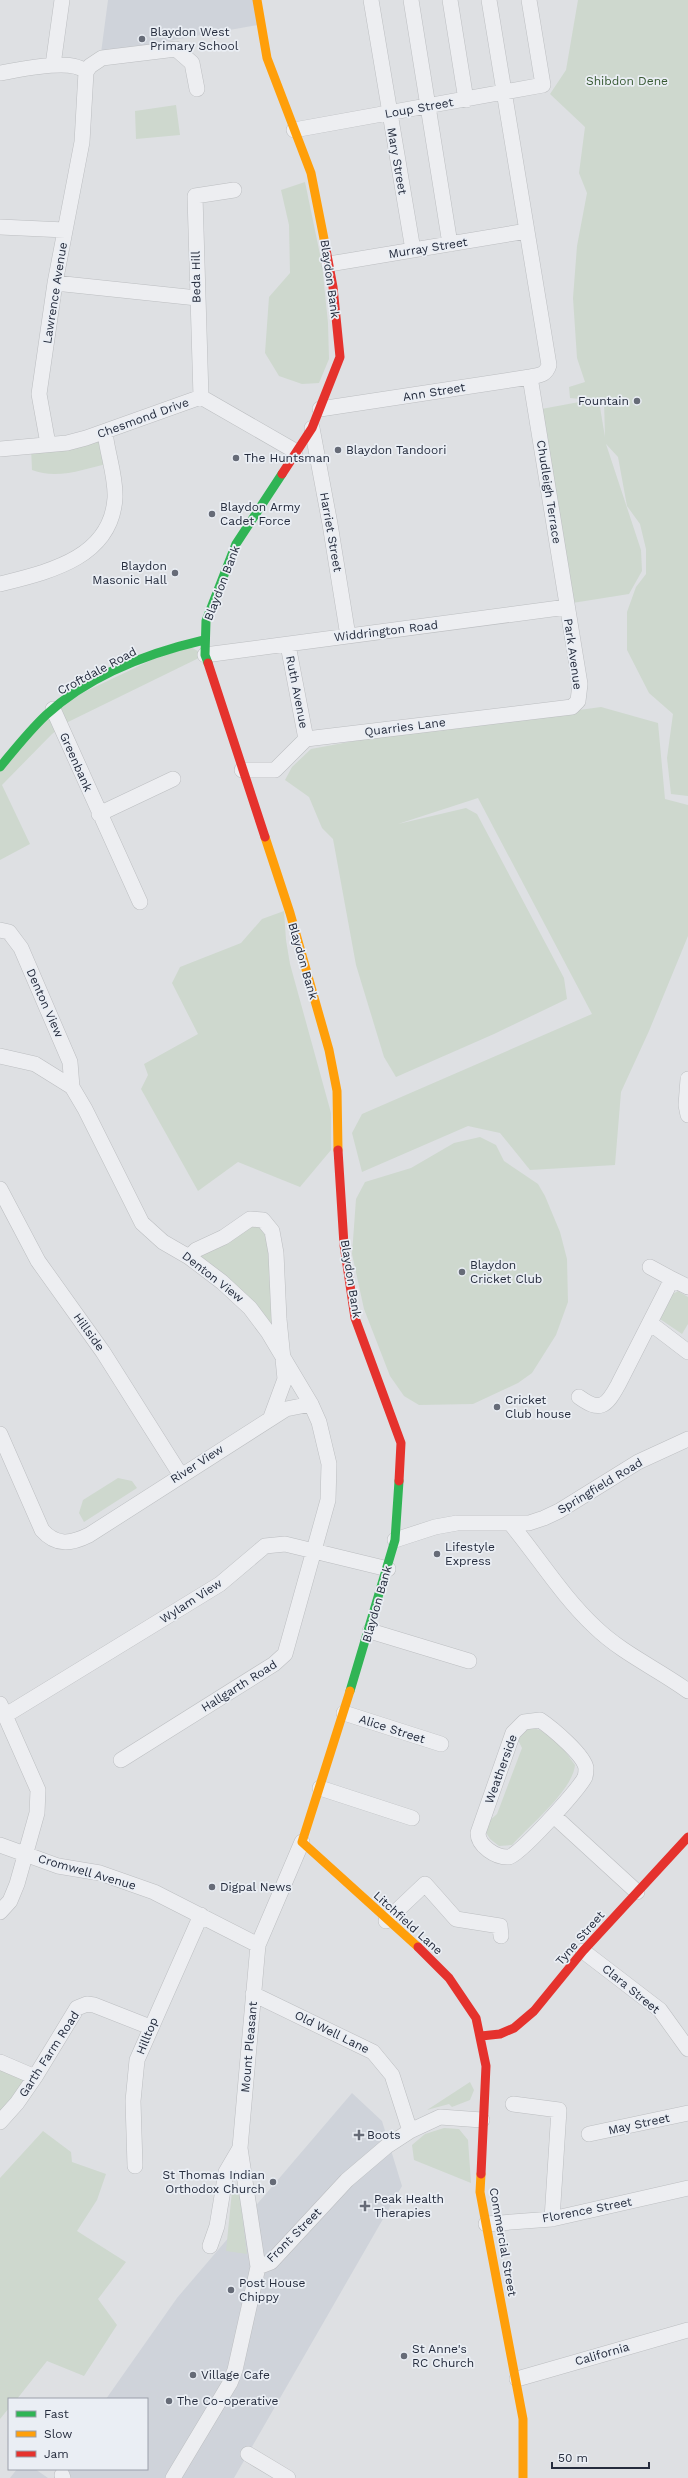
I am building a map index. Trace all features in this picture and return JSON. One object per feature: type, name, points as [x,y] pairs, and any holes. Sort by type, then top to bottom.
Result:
[{"type":"street","points":[[53,65],[62,0]]},
{"type":"street","name":"Blaydon Bank","points":[[257,0],[268,58],[294,130],[312,173],[329,264],[340,357],[312,428],[295,451],[236,544],[211,606],[204,640],[205,655],[290,913],[329,1050],[337,1090],[338,1153],[344,1245],[355,1318],[401,1443],[395,1540],[388,1569],[344,1714],[302,1842],[258,1945]]},
{"type":"street","name":"Mary Street","points":[[371,0],[413,250]]},
{"type":"street","points":[[411,0],[450,244]]},
{"type":"street","points":[[450,0],[466,100]]},
{"type":"street","points":[[489,0],[505,92],[526,231]]},
{"type":"street","name":"Loup Street","points":[[294,130],[543,85],[529,0]]},
{"type":"street","points":[[0,73],[53,65],[81,67],[86,72],[90,66],[102,58],[176,49],[192,63],[197,89]]},
{"type":"street","name":"Lawrence Avenue","points":[[48,444],[39,394],[55,283],[82,142],[86,72]]},
{"type":"street","name":"Beda Hill","points":[[201,397],[195,196],[234,190]]},
{"type":"street","points":[[0,226],[65,230]]},
{"type":"street","name":"Murray Street","points":[[329,264],[526,231]]},
{"type":"street","name":"Ann Street","points":[[320,409],[530,377],[541,375],[547,371],[549,365],[526,231]]},
{"type":"street","points":[[55,283],[197,298]]},
{"type":"street","name":"Chudleigh Terrace","points":[[530,377],[567,607]]},
{"type":"street","name":"Chesmond Drive","points":[[0,449],[67,443],[105,432],[201,397],[295,451]]},
{"type":"street","name":"Harriet Street","points":[[312,428],[330,524],[348,636]]},
{"type":"street","points":[[0,584],[61,567],[83,553],[102,533],[108,524],[115,498],[105,432]]},
{"type":"street","name":"Widdrington Road","points":[[205,655],[567,607]]},
{"type":"street","name":"Park Avenue","points":[[567,607],[580,684],[578,701]]},
{"type":"street","name":"Croftdale Road","points":[[0,767],[53,709],[88,686],[128,665],[178,646],[204,640]]},
{"type":"street","name":"Ruth Avenue","points":[[288,645],[306,740]]},
{"type":"street","name":"Quarries Lane","points":[[306,740],[572,707],[578,701]]},
{"type":"street","name":"Greenbank","points":[[53,709],[99,814],[140,902]]},
{"type":"street","points":[[242,770],[275,770],[306,740]]},
{"type":"street","points":[[99,814],[173,779]]},
{"type":"street","name":"Denton View","points":[[0,930],[9,932],[21,948],[70,1062],[72,1087],[85,1109],[142,1224],[163,1242],[189,1257],[250,1308],[283,1357],[311,1404],[326,1444],[330,1482],[328,1500],[315,1552]]},
{"type":"street","name":"Denton View","points":[[0,1056],[35,1064],[72,1087]]},
{"type":"street","points":[[688,1079],[686,1105],[688,1115]]},
{"type":"street","name":"Hillside","points":[[0,1189],[38,1261],[103,1352],[180,1474]]},
{"type":"street","points":[[189,1257],[196,1250],[224,1237],[250,1219],[263,1220],[269,1225],[272,1231],[276,1253],[285,1379],[271,1417]]},
{"type":"street","points":[[650,1267],[688,1287]]},
{"type":"street","points":[[579,1397],[595,1406],[604,1405],[609,1400],[672,1279]]},
{"type":"street","points":[[650,1323],[688,1352]]},
{"type":"street","name":"River View","points":[[0,1434],[42,1530],[50,1538],[65,1543],[77,1541],[89,1535],[180,1474],[271,1417],[293,1406],[311,1404]]},
{"type":"street","name":"Springfield Road","points":[[510,1523],[529,1523],[559,1511],[638,1462],[688,1439]]},
{"type":"street","points":[[395,1540],[435,1527],[456,1523],[510,1523],[548,1575],[596,1627],[626,1652],[688,1691]]},
{"type":"street","name":"Wylam View","points":[[3,1710],[220,1584],[261,1548],[270,1544],[285,1544],[388,1569]]},
{"type":"street","name":"Hallgarth Road","points":[[121,1760],[281,1659],[288,1645],[315,1552]]},
{"type":"street","points":[[370,1631],[469,1661]]},
{"type":"street","points":[[0,1912],[10,1901],[17,1884],[24,1852],[37,1813],[38,1790],[3,1710]]},
{"type":"street","name":"Alice Street","points":[[344,1714],[441,1744]]},
{"type":"street","name":"Weatherside","points":[[530,1720],[540,1720],[547,1725],[581,1757],[586,1766],[584,1778],[554,1816],[516,1854],[510,1857],[490,1850],[478,1838],[513,1733],[519,1725],[530,1720]]},
{"type":"street","points":[[320,1788],[412,1818]]},
{"type":"street","points":[[554,1816],[637,1892]]},
{"type":"street","name":"Tyne Street","points":[[481,2036],[500,2034],[514,2028],[523,2021],[583,1951],[688,1837]]},
{"type":"street","name":"Litchfield Lane","points":[[302,1842],[449,1978],[476,2018],[481,2036]]},
{"type":"street","name":"Cromwell Avenue","points":[[0,1845],[24,1852],[58,1866],[100,1873],[154,1892],[258,1945]]},
{"type":"street","points":[[386,1921],[425,1884],[456,1919],[500,1926],[501,1936]]},
{"type":"street","name":"Hilltop","points":[[135,2166],[135,2078],[137,2060],[150,2027],[201,1915]]},
{"type":"street","name":"Mount Pleasant","points":[[240,2148],[258,1945]]},
{"type":"street","name":"Clara Street","points":[[583,1951],[660,2010],[688,2049]]},
{"type":"street","name":"Old Well Lane","points":[[254,1994],[373,2052],[392,2075],[410,2132]]},
{"type":"street","name":"Garth Farm Road","points":[[0,2122],[17,2103],[35,2077],[73,2013],[81,2006],[94,2005],[150,2027]]},
{"type":"street","name":"Commercial Street","points":[[481,2036],[486,2066],[482,2120],[480,2192],[517,2379],[523,2419],[523,2478]]},
{"type":"street","points":[[0,2062],[35,2077]]},
{"type":"street","points":[[513,2104],[559,2110],[552,2219]]},
{"type":"street","name":"May Street","points":[[589,2134],[688,2113]]},
{"type":"street","name":"Front Street","points":[[173,2478],[230,2383],[235,2370],[258,2267],[271,2262],[363,2164],[410,2132],[440,2117],[482,2120]]},
{"type":"street","points":[[210,2246],[217,2226],[226,2172],[240,2148]]},
{"type":"street","points":[[240,2148],[258,2267]]},
{"type":"street","name":"Florence Street","points":[[486,2224],[552,2219],[688,2188]]},
{"type":"street","name":"California","points":[[517,2379],[688,2330]]},
{"type":"street","points":[[248,2454],[288,2478]]},
{"type":"shaded area","name":"Blaydon West Primary School","points":[[108,0],[254,0],[258,25],[101,53]]},
{"type":"shaded area","points":[[352,2093],[382,2121],[402,2186],[234,2478],[54,2478],[59,2470],[148,2470],[148,2398],[107,2398],[177,2298]]},
{"type":"shaded area","points":[[16,2470],[36,2470],[48,2478],[10,2478]]},
{"type":"green space","name":"Shibdon Dene","points":[[578,0],[688,0],[688,796],[671,794],[667,758],[673,714],[649,693],[627,650],[627,612],[636,587],[646,574],[646,549],[640,524],[627,506],[618,457],[606,444],[641,550],[642,571],[629,594],[566,604],[536,410],[590,400],[570,398],[569,387],[585,382],[577,358],[573,298],[577,246],[587,193],[579,173],[585,127],[550,94],[566,70]],"holes":[[[599,401],[604,401],[605,437]]]},
{"type":"green space","points":[[176,105],[180,135],[136,139],[135,111]]},
{"type":"green space","points":[[305,182],[322,264],[328,323],[329,359],[319,383],[302,384],[279,376],[265,353],[269,297],[290,273],[289,225],[281,190]]},
{"type":"green space","points":[[105,432],[110,463],[61,474],[42,473],[32,470],[31,447]]},
{"type":"green space","points":[[185,644],[205,655],[68,722],[52,734],[2,785],[30,844],[0,860],[0,767],[53,707]]},
{"type":"green space","points":[[601,707],[658,723],[665,799],[688,805],[688,936],[649,1031],[621,1092],[615,1165],[530,1170],[500,1133],[468,1126],[362,1172],[352,1133],[362,1114],[592,1014],[478,798],[398,824],[466,808],[477,814],[564,978],[567,999],[494,1034],[396,1077],[384,1057],[356,965],[333,839],[322,828],[309,797],[285,780],[292,767],[311,749],[354,741]]},
{"type":"green space","points":[[284,911],[286,940],[290,964],[331,1113],[331,1150],[300,1187],[238,1162],[198,1191],[141,1089],[148,1075],[144,1064],[198,1034],[172,983],[180,967],[241,943],[262,919]]},
{"type":"green space","name":"Blaydon Cricket Club","points":[[480,1137],[496,1145],[504,1161],[538,1184],[545,1196],[560,1232],[567,1259],[568,1302],[556,1335],[532,1373],[518,1383],[473,1404],[419,1405],[404,1396],[390,1376],[364,1309],[352,1254],[356,1199],[365,1182],[411,1168],[454,1143]]},
{"type":"green space","points":[[263,1220],[279,1319],[268,1332],[189,1257]]},
{"type":"green space","points":[[678,1291],[688,1297],[688,1324],[682,1334],[660,1319],[671,1295]]},
{"type":"green space","points":[[118,1478],[132,1481],[137,1488],[84,1522],[79,1513],[83,1500]]},
{"type":"green space","points":[[531,1728],[545,1732],[551,1736],[562,1747],[575,1765],[567,1785],[549,1807],[512,1845],[499,1846],[490,1839],[485,1831],[489,1821],[497,1814],[522,1748],[517,1738],[522,1732]]},
{"type":"green space","points":[[0,2062],[35,2077],[0,2122]]},
{"type":"green space","points":[[470,2082],[474,2090],[470,2100],[452,2107],[449,2104],[427,2110]]},
{"type":"green space","points":[[444,2128],[459,2129],[468,2140],[471,2183],[414,2160],[412,2145],[425,2134]]},
{"type":"green space","points":[[43,2131],[71,2152],[72,2162],[106,2174],[97,2200],[77,2231],[126,2262],[98,2299],[117,2325],[84,2376],[47,2361],[18,2398],[8,2398],[8,2409],[0,2419],[0,2178]]},
{"type":"green space","points":[[239,2190],[247,2254],[226,2251],[232,2191]]},
{"type":"traffic: fast","points":[[208,663],[205,655],[206,621],[236,544],[282,474]]},
{"type":"traffic: fast","points":[[0,767],[46,715],[81,688],[120,667],[183,645],[204,640]]},
{"type":"traffic: fast","points":[[350,1691],[395,1540],[399,1481]]},
{"type":"traffic: slow","points":[[257,0],[267,58],[311,173],[325,244]]},
{"type":"traffic: slow","points":[[265,837],[290,913],[329,1050],[337,1091],[338,1150]]},
{"type":"traffic: slow","points":[[350,1691],[302,1842],[418,1947]]},
{"type":"traffic: slow","points":[[481,2174],[480,2192],[523,2419],[523,2478]]},
{"type":"traffic: jam","points":[[282,474],[312,428],[340,357],[333,287],[325,244]]},
{"type":"traffic: jam","points":[[208,663],[265,837]]},
{"type":"traffic: jam","points":[[338,1150],[344,1245],[355,1318],[401,1443],[399,1481]]},
{"type":"traffic: jam","points":[[481,2036],[500,2034],[514,2028],[534,2011],[583,1951],[688,1837]]},
{"type":"traffic: jam","points":[[418,1947],[449,1978],[476,2018],[486,2066],[481,2174]]},
{"type":"place","name":"Blaydon West Primary School","points":[[142,39]]},
{"type":"place","name":"Fountain","points":[[637,401]]},
{"type":"place","name":"Blaydon Tandoori","points":[[338,450]]},
{"type":"place","name":"The Huntsman","points":[[236,458]]},
{"type":"place","name":"Blaydon Army Cadet Force","points":[[212,514]]},
{"type":"place","name":"Blaydon Masonic Hall","points":[[175,573]]},
{"type":"place","name":"Blaydon Cricket Club","points":[[462,1272]]},
{"type":"place","name":"Cricket Club house","points":[[497,1407]]},
{"type":"place","name":"Lifestyle Express","points":[[437,1554]]},
{"type":"place","name":"Digpal News","points":[[212,1887]]},
{"type":"place","name":"Boots","points":[[359,2135]]},
{"type":"place","name":"St Thomas Indian Orthodox Church","points":[[273,2182]]},
{"type":"place","name":"Peak Health Therapies","points":[[365,2206]]},
{"type":"place","name":"Post House Chippy","points":[[231,2290]]},
{"type":"place","name":"St Anne's RC Church","points":[[404,2356]]},
{"type":"place","name":"Village Cafe","points":[[193,2375]]},
{"type":"place","name":"The Co-operative","points":[[169,2401]]}]
